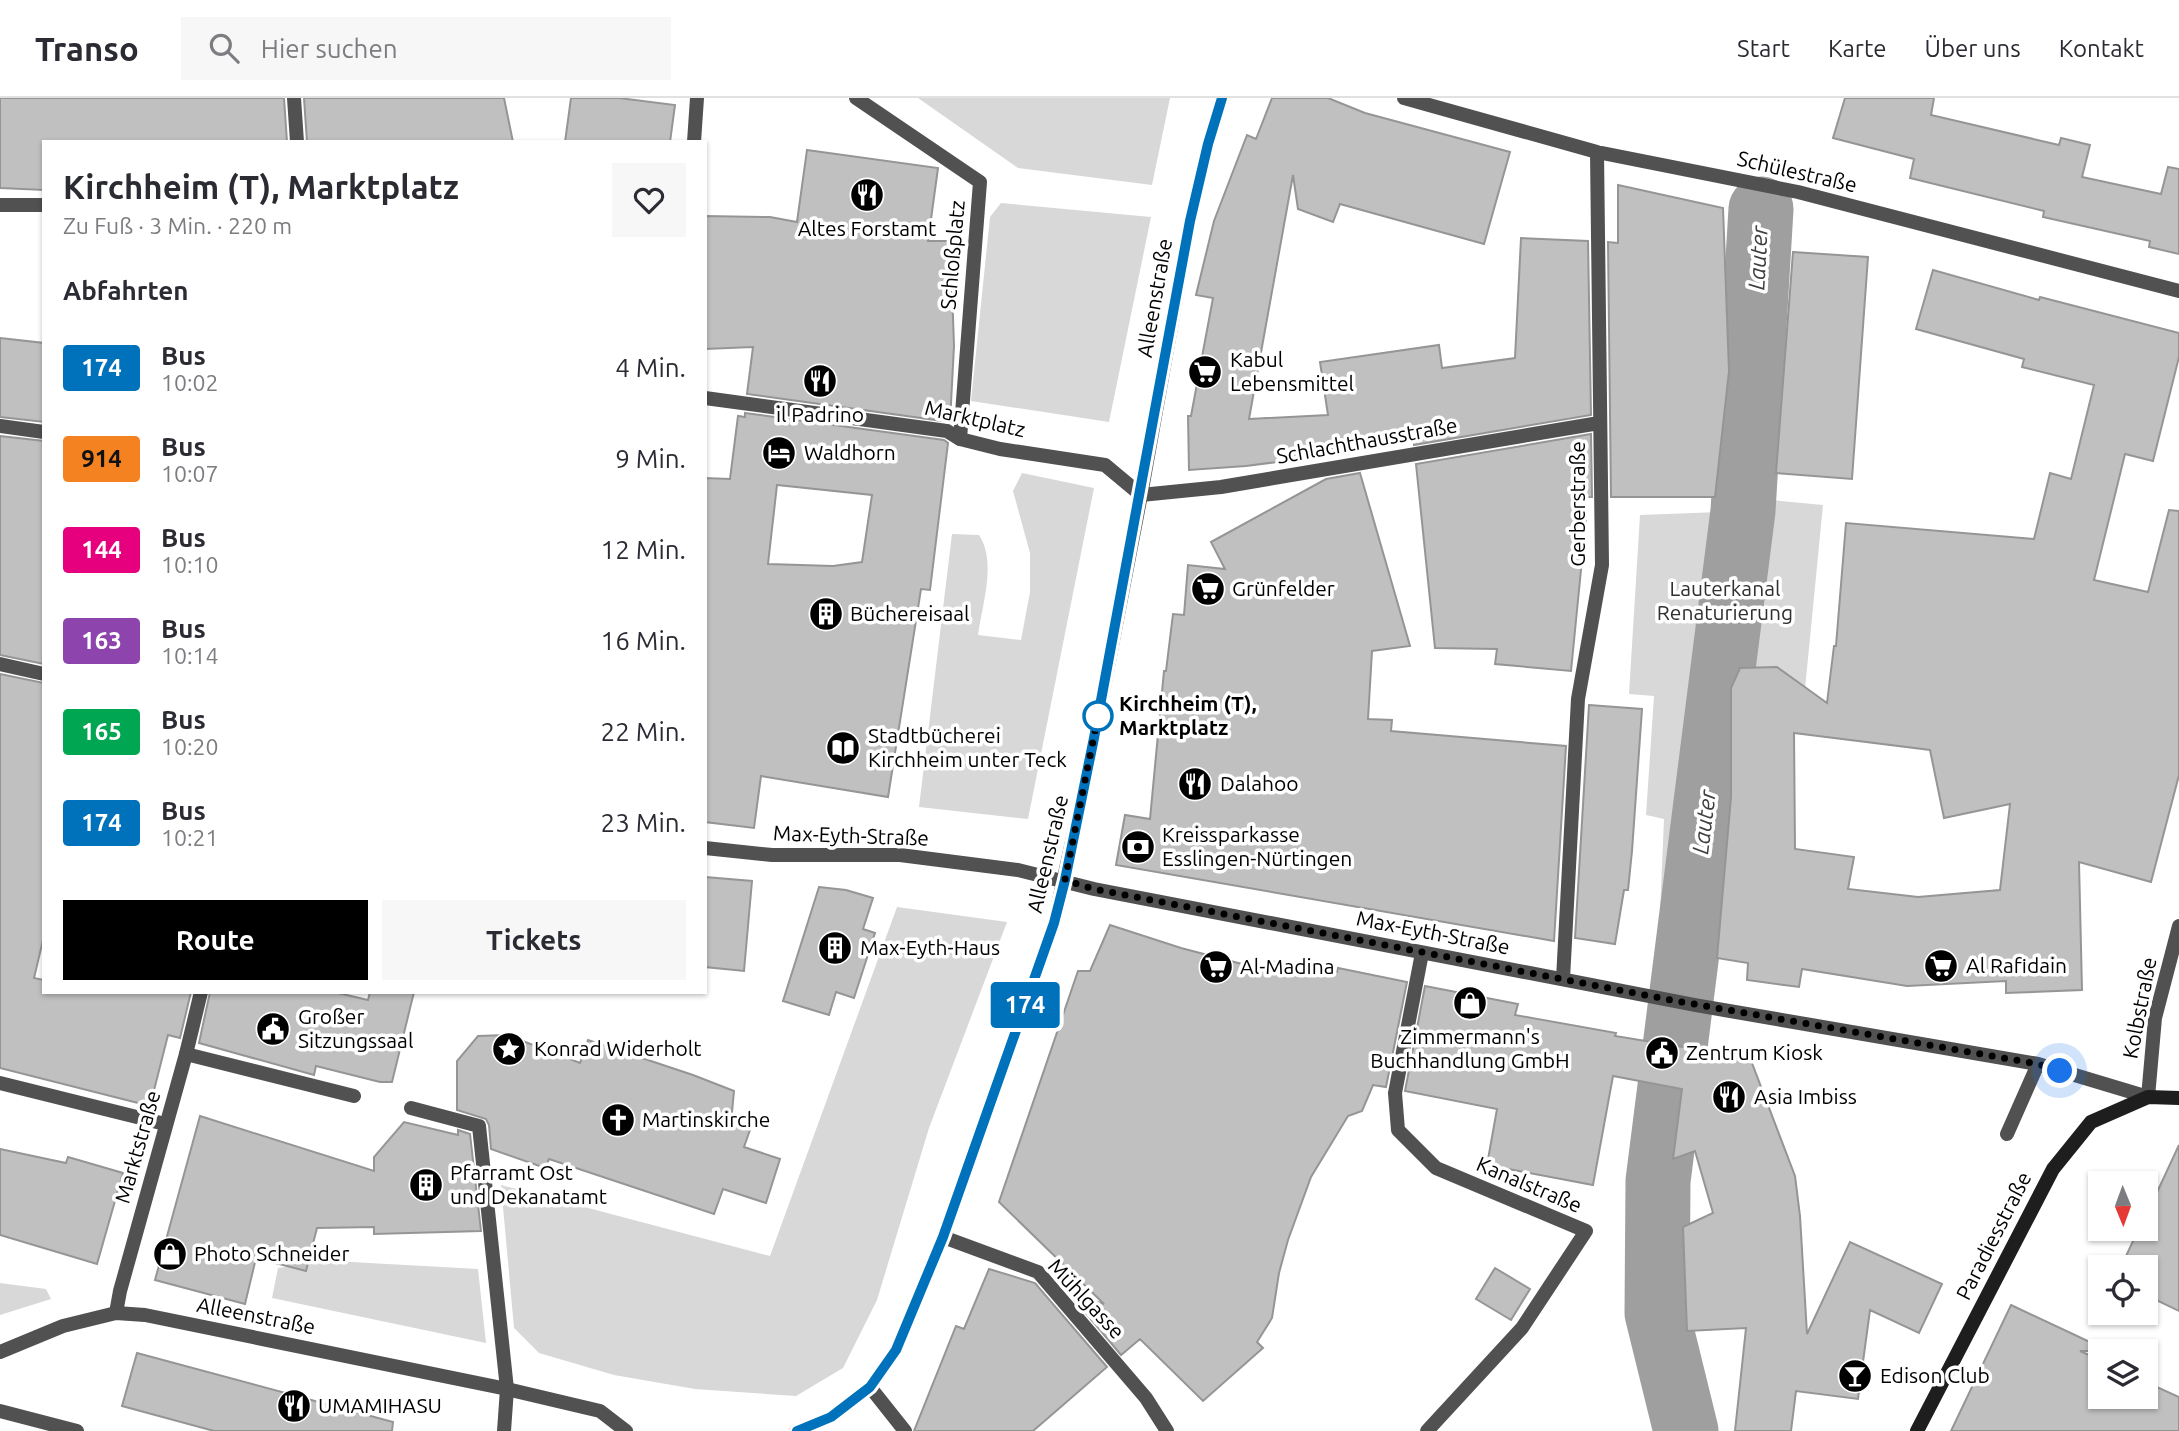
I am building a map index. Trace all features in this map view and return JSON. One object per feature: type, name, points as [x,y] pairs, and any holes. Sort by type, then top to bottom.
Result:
[{"type":"main road","points":[[2148,1097],[2179,1098]]},
{"type":"main road","name":"Paradiesstraße","points":[[1917,1431],[2053,1169],[2091,1122],[2148,1097]]},
{"type":"street","points":[[294,98],[297,140]]},
{"type":"street","points":[[694,140],[697,98]]},
{"type":"street","name":"Schloßplatz","points":[[856,98],[980,182],[960,439]]},
{"type":"street","name":"Alleenstraße","points":[[796,1431],[831,1417],[870,1387],[896,1350],[943,1237],[1054,923],[1065,880],[1141,495],[1190,221],[1222,98]]},
{"type":"street","name":"Schülestraße","points":[[1405,98],[1597,152],[1798,191],[2179,291]]},
{"type":"street","name":"Gerberstraße","points":[[1563,979],[1578,699],[1602,565],[1597,152]]},
{"type":"street","points":[[0,205],[42,205]]},
{"type":"street","name":"Marktplatz","points":[[707,398],[947,431],[960,439],[1000,449],[1105,465],[1141,495]]},
{"type":"street","name":"Schlachthausstraße","points":[[1141,495],[1221,487],[1599,423]]},
{"type":"street","points":[[0,426],[42,432]]},
{"type":"street","points":[[0,664],[42,674]]},
{"type":"street","name":"Max-Eyth-Straße","points":[[707,848],[772,855],[900,855],[1018,870],[1094,889],[1624,992],[2038,1064],[2148,1097]]},
{"type":"street","name":"Kolbstraße","points":[[2148,1097],[2155,1018],[2179,926]]},
{"type":"street","name":"Kanalstraße","points":[[1422,953],[1395,1093],[1398,1130],[1436,1168],[1586,1231],[1522,1328],[1427,1431]]},
{"type":"street","name":"Marktstraße","points":[[116,1312],[201,994]]},
{"type":"street","points":[[186,1054],[354,1096]]},
{"type":"street","points":[[2007,1134],[2038,1064]]},
{"type":"street","points":[[0,1083],[165,1124]]},
{"type":"street","points":[[411,1108],[479,1126],[507,1389],[504,1431]]},
{"type":"street","name":"Mühlgasse","points":[[943,1237],[1038,1272],[1146,1398],[1167,1431]]},
{"type":"street","name":"Alleenstraße","points":[[0,1352],[63,1326],[116,1312],[158,1318],[507,1389],[600,1411],[626,1431]]},
{"type":"street","points":[[870,1387],[905,1431]]},
{"type":"street","points":[[0,1411],[77,1431]]},
{"type":"green space","points":[[918,98],[1170,98],[1152,185],[1018,168]]},
{"type":"green space","points":[[1001,203],[1151,217],[1109,422],[971,401],[990,217]]},
{"type":"green space","points":[[1022,473],[1094,488],[1028,819],[919,807],[952,534],[979,535],[984,546],[988,571],[978,635],[1021,640],[1030,592],[1030,553],[1013,491]]},
{"type":"green space","name":"Lauterkanal Renaturierung","points":[[1761,499],[1823,505],[1805,689],[1715,690],[1707,945],[1659,936],[1664,819],[1646,815],[1654,696],[1629,694],[1640,515],[1720,512]]},
{"type":"green space","points":[[897,907],[1007,922],[929,1128],[877,1300],[843,1368],[796,1396],[695,1389],[614,1375],[539,1353],[514,1328],[501,1185],[770,1256]]},
{"type":"green space","points":[[333,1261],[478,1269],[486,1343],[272,1298],[278,1268]]},
{"type":"green space","points":[[0,1283],[46,1289],[51,1299],[0,1315]]},
{"type":"building","points":[[0,98],[284,98],[287,140],[42,140],[42,190],[0,188]]},
{"type":"building","points":[[304,98],[504,98],[513,140],[307,140]]},
{"type":"building","points":[[571,98],[619,98],[675,105],[670,140],[565,140]]},
{"type":"building","points":[[1272,98],[1328,98],[1365,113],[1510,152],[1484,244],[1340,204],[1333,222],[1298,209],[1293,175],[1249,419],[1328,415],[1320,362],[1439,345],[1442,368],[1515,358],[1521,238],[1588,241],[1591,415],[1414,445],[1413,433],[1351,442],[1354,452],[1246,466],[1189,470],[1188,416],[1191,416],[1213,298],[1196,295],[1214,221],[1247,135],[1256,139]]},
{"type":"building","points":[[1845,98],[1934,98],[1931,115],[2059,145],[2061,138],[2090,145],[2082,177],[2161,194],[2168,167],[2179,169],[2179,254],[2149,247],[2150,241],[2043,217],[2044,211],[1910,178],[1914,159],[1833,138]]},
{"type":"building","points":[[807,150],[938,168],[928,241],[956,241],[952,289],[954,346],[950,422],[747,394],[753,347],[707,349],[707,216],[770,217],[797,222]]},
{"type":"building","points":[[1618,185],[1723,208],[1729,371],[1715,497],[1611,497],[1608,242],[1618,243]]},
{"type":"building","points":[[1793,252],[1868,257],[1852,479],[1776,473]]},
{"type":"building","points":[[1933,270],[2039,300],[2040,297],[2179,333],[2179,357],[2153,461],[2125,454],[2094,580],[2148,592],[2169,510],[2179,511],[2179,775],[2151,882],[2079,862],[2082,990],[2006,993],[2006,981],[1907,986],[1802,969],[1799,987],[1747,980],[1748,963],[1717,958],[1731,797],[1731,688],[1740,668],[1777,667],[1827,703],[1836,646],[1846,523],[2034,539],[2050,473],[2071,479],[2094,385],[2022,367],[2024,359],[1916,329]],"holes":[[[1794,733],[1930,750],[1944,818],[2010,804],[2000,890],[1918,897],[1848,889],[1854,857],[1795,849]]]},
{"type":"building","points":[[0,338],[42,343],[42,422],[0,417]]},
{"type":"building","points":[[745,413],[944,440],[948,443],[930,590],[921,589],[888,797],[761,776],[754,828],[707,822],[707,478],[730,479],[738,416],[745,417]],"holes":[[[777,485],[872,495],[862,562],[833,566],[768,564]]]},
{"type":"building","points":[[1591,434],[1592,497],[1585,497],[1586,519],[1571,671],[1495,664],[1497,649],[1435,648],[1416,464]]},
{"type":"building","points":[[0,436],[42,441],[42,664],[0,655]]},
{"type":"building","points":[[1360,473],[1410,646],[1372,651],[1368,719],[1392,720],[1391,731],[1566,746],[1554,941],[1116,865],[1125,815],[1150,819],[1164,671],[1173,614],[1184,615],[1188,565],[1225,569],[1211,542],[1326,479]]},
{"type":"building","points":[[0,674],[42,683],[42,944],[34,978],[42,980],[42,994],[191,994],[180,1038],[168,1035],[150,1106],[0,1068]]},
{"type":"building","points":[[1589,705],[1642,709],[1628,890],[1624,890],[1615,944],[1575,938]]},
{"type":"building","points":[[707,877],[752,881],[744,971],[707,967]]},
{"type":"building","name":"Max-Eyth-Haus","points":[[819,887],[846,890],[873,898],[863,929],[875,933],[854,998],[836,992],[829,1015],[783,1001]]},
{"type":"building","points":[[1110,925],[1181,948],[1265,970],[1268,961],[1337,972],[1338,968],[1407,982],[1386,1087],[1373,1085],[1362,1111],[1348,1116],[1311,1177],[1288,1240],[1279,1273],[1272,1318],[1257,1342],[1263,1348],[1203,1401],[1140,1339],[1121,1355],[1069,1293],[1104,1304],[999,1202],[1078,971],[1090,971]]},
{"type":"building","points":[[1425,986],[1518,1004],[1515,1015],[1616,1033],[1615,1036],[1750,1058],[1795,1176],[1807,1334],[1850,1242],[1942,1284],[1919,1333],[1870,1310],[1858,1399],[1796,1391],[1791,1431],[1735,1431],[1746,1328],[1687,1331],[1683,1227],[1713,1213],[1695,1151],[1673,1159],[1682,1089],[1613,1076],[1593,1185],[1487,1165],[1497,1109],[1405,1091]]},
{"type":"building","points":[[210,994],[342,994],[368,1000],[370,994],[414,994],[392,1082],[380,1082],[316,1066],[314,1075],[199,1043]]},
{"type":"building","name":"Martinskirche","points":[[507,1035],[580,1063],[588,1040],[734,1091],[731,1123],[751,1127],[744,1147],[780,1159],[766,1203],[723,1189],[714,1214],[549,1159],[545,1168],[491,1149],[486,1119],[457,1110],[457,1061],[478,1036]]},
{"type":"building","points":[[200,1116],[374,1171],[374,1157],[404,1122],[458,1135],[458,1130],[470,1134],[481,1231],[374,1234],[374,1227],[317,1228],[306,1271],[256,1258],[245,1304],[155,1280]]},
{"type":"building","points":[[2179,1145],[2179,1311],[2158,1301],[2158,1255],[2127,1255],[2133,1241],[2158,1241],[2158,1190]]},
{"type":"building","points":[[0,1149],[66,1163],[68,1157],[123,1173],[97,1264],[0,1235]]},
{"type":"building","points":[[1495,1268],[1530,1289],[1511,1320],[1476,1299]]},
{"type":"building","points":[[989,1269],[1035,1283],[1107,1367],[1033,1431],[914,1431],[956,1326],[964,1329]]},
{"type":"building","points":[[2011,1305],[2088,1341],[2088,1351],[2080,1351],[2088,1355],[2088,1409],[2158,1409],[2158,1387],[2179,1397],[2179,1431],[1951,1431]]},
{"type":"building","points":[[137,1353],[393,1422],[392,1431],[214,1431],[122,1406]]},
{"type":"waterway","name":"Lauter","points":[[1686,1431],[1657,1313],[1658,1181],[1743,511],[1761,209]]},
{"type":"bus line","name":"174","points":[[797,1431],[831,1417],[870,1387],[896,1350],[943,1237],[1054,923],[1094,738],[1190,221],[1222,98]]},
{"type":"place","name":"Altes Forstamt","points":[[867,195]]},
{"type":"place","name":"Kabul Lebensmittel","points":[[1205,372]]},
{"type":"place","name":"il Padrino","points":[[820,381]]},
{"type":"place","name":"Waldhorn","points":[[779,453]]},
{"type":"place","name":"Grünfelder","points":[[1208,589]]},
{"type":"place","name":"Büchereisaal","points":[[826,614]]},
{"type":"place","name":"Kirchheim (T), Marktplatz","points":[[1098,716]]},
{"type":"place","name":"Stadtbücherei Kirchheim unter Teck","points":[[843,748]]},
{"type":"place","name":"Dalahoo","points":[[1195,784]]},
{"type":"place","name":"Kreissparkasse Esslingen-Nürtingen","points":[[1138,847]]},
{"type":"place","name":"Max-Eyth-Haus","points":[[835,948]]},
{"type":"place","name":"Al Rafidain","points":[[1941,966]]},
{"type":"place","name":"Al-Madina","points":[[1216,967]]},
{"type":"place","name":"Zimmermann's Buchhandlung GmbH","points":[[1470,1003]]},
{"type":"place","name":"Großer Sitzungssaal","points":[[273,1029]]},
{"type":"place","name":"Konrad Widerholt","points":[[509,1049]]},
{"type":"place","name":"Zentrum Kiosk","points":[[1662,1053]]},
{"type":"place","name":"Asia Imbiss","points":[[1729,1097]]},
{"type":"place","name":"Martinskirche","points":[[618,1120]]},
{"type":"place","name":"Pfarramt Ost und Dekanatamt","points":[[426,1185]]},
{"type":"place","name":"Photo Schneider","points":[[170,1254]]},
{"type":"place","name":"Edison Club","points":[[1855,1376]]},
{"type":"place","name":"UMAMIHASU","points":[[294,1406]]},
{"type":"route","points":[[1098,716],[1099,711],[1065,880],[1094,889],[1624,992],[2038,1064],[2060,1071]]}]
